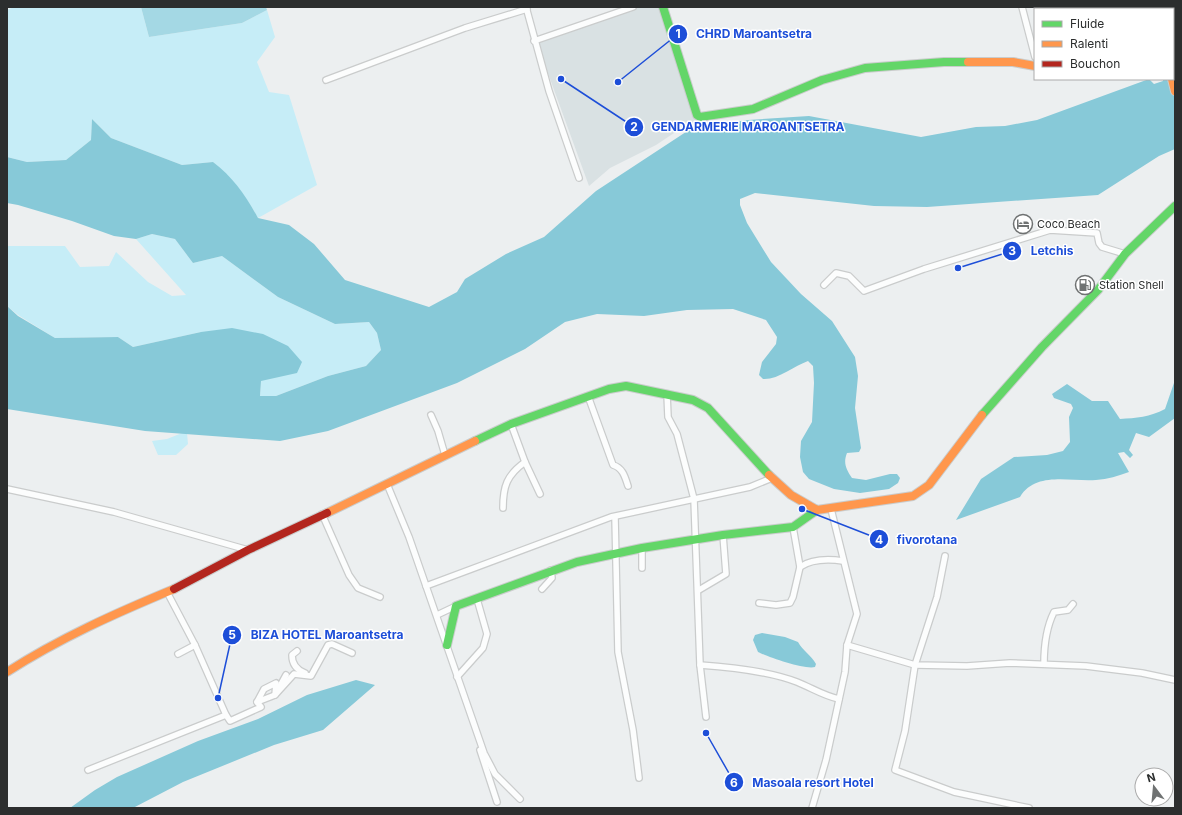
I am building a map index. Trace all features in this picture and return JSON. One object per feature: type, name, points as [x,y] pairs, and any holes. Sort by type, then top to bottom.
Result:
[{"type":"main road","points":[[664,8],[697,115],[700,117],[722,115],[754,109],[822,80],[865,68],[944,62],[1013,62],[1034,66]]},
{"type":"main road","points":[[1172,80],[1175,91]]},
{"type":"main road","points":[[7,672],[41,650],[91,624],[167,592],[248,550],[445,455],[511,424],[609,389],[626,386],[693,400],[708,408],[772,478],[791,495],[817,510],[914,496],[929,485],[963,438],[990,405],[1042,347],[1098,290],[1125,254],[1175,206]]},
{"type":"main road","points":[[447,645],[456,606],[551,570],[615,552],[722,535],[793,526],[808,518],[817,510]]},
{"type":"street","points":[[534,41],[632,7]]},
{"type":"street","points":[[1022,7],[1034,53]]},
{"type":"street","points":[[326,80],[465,28],[526,8],[549,91],[579,178]]},
{"type":"street","points":[[824,285],[836,273],[849,276],[864,291],[924,269],[1050,230],[1097,233],[1098,243],[1102,247],[1125,254]]},
{"type":"street","points":[[667,394],[668,417],[677,434],[694,499],[699,590],[697,604],[700,665],[706,717]]},
{"type":"street","points":[[588,396],[605,447],[613,465],[619,467],[623,472],[628,486]]},
{"type":"street","points":[[431,415],[438,431],[445,455]]},
{"type":"street","points":[[511,424],[525,462],[540,494]]},
{"type":"street","points":[[503,508],[505,482],[517,468],[525,462]]},
{"type":"street","points":[[426,586],[615,517],[750,487],[772,478]]},
{"type":"street","points":[[387,484],[409,537],[484,753],[495,774],[520,799]]},
{"type":"street","points":[[7,489],[114,512],[248,550]]},
{"type":"street","points":[[812,808],[826,760],[845,672],[847,644],[857,614],[831,509]]},
{"type":"street","points":[[322,514],[349,575],[358,588],[380,597]]},
{"type":"street","points":[[615,517],[618,652],[633,730],[639,778]]},
{"type":"street","points":[[759,603],[776,605],[790,602],[793,597],[800,567],[793,526]]},
{"type":"street","points":[[699,590],[726,574],[722,535]]},
{"type":"street","points":[[642,548],[642,568]]},
{"type":"street","points":[[945,556],[937,597],[915,665],[905,730],[895,770],[954,792],[1029,808]]},
{"type":"street","points":[[800,567],[805,564],[825,560],[843,561]]},
{"type":"street","points":[[542,589],[552,578],[551,570]]},
{"type":"street","points":[[167,592],[196,645],[226,715],[230,721],[261,707],[257,702]]},
{"type":"street","points":[[457,677],[483,648],[488,634],[477,599]]},
{"type":"street","points":[[1044,664],[1044,649],[1050,621],[1054,612],[1068,610],[1074,604]]},
{"type":"street","points":[[437,615],[456,606]]},
{"type":"street","points":[[311,676],[328,645],[332,644],[352,653]]},
{"type":"street","points":[[847,644],[915,665],[1044,664],[1086,666],[1142,673],[1175,680]]},
{"type":"street","points":[[178,654],[196,645]]},
{"type":"street","points":[[297,651],[292,655],[292,661],[298,671],[311,676]]},
{"type":"street","points":[[700,665],[765,673],[797,682],[827,697],[839,699]]},
{"type":"street","points":[[257,702],[276,695],[294,674],[311,676]]},
{"type":"street","points":[[276,695],[286,675]]},
{"type":"street","points":[[257,702],[264,689],[276,683],[276,695]]},
{"type":"street","points":[[88,770],[226,715]]},
{"type":"street","points":[[476,728],[481,754],[497,802]]},
{"type":"shaded area","points":[[14,7],[141,7],[149,37],[242,23],[267,10],[275,37],[257,62],[269,92],[289,95],[317,185],[258,218],[249,202],[238,188],[213,162],[182,165],[111,138],[92,119],[91,140],[66,160],[27,162],[7,157],[7,10]]},
{"type":"shaded area","points":[[141,7],[266,7],[267,10],[242,23],[149,37]]},
{"type":"shaded area","points":[[637,7],[659,7],[697,121],[686,125],[656,145],[610,168],[589,186],[537,43]]},
{"type":"shaded area","points":[[1175,65],[1175,149],[1159,156],[1098,195],[927,207],[874,206],[755,193],[740,199],[740,205],[747,223],[771,262],[801,294],[832,321],[855,357],[858,376],[855,408],[861,448],[859,452],[847,453],[845,463],[847,469],[852,478],[866,480],[890,474],[897,474],[900,478],[898,483],[889,489],[860,493],[834,489],[809,479],[803,472],[800,457],[801,441],[812,422],[814,383],[813,366],[808,361],[780,375],[769,379],[763,379],[759,375],[762,362],[776,344],[777,337],[766,320],[733,309],[687,310],[644,316],[597,314],[565,322],[525,349],[457,383],[328,431],[280,441],[145,431],[7,409],[7,306],[18,316],[55,338],[118,337],[133,347],[201,332],[232,328],[263,334],[288,346],[302,362],[297,373],[261,381],[260,396],[276,396],[328,376],[366,366],[381,350],[377,333],[369,322],[335,324],[278,297],[222,256],[193,263],[175,239],[152,234],[136,239],[114,236],[72,221],[7,203],[7,157],[27,162],[66,160],[91,140],[92,119],[111,138],[182,165],[213,162],[227,174],[238,187],[258,218],[289,225],[314,244],[345,280],[429,307],[457,292],[465,279],[506,254],[544,237],[596,191],[692,128],[748,120],[809,116],[921,137],[976,127],[1005,126],[1037,120],[1146,80],[1150,80],[1154,84],[1163,80],[1174,80]]},
{"type":"shaded area","points":[[152,234],[175,239],[193,263],[222,256],[278,297],[335,324],[369,322],[377,333],[381,350],[366,366],[328,376],[276,396],[260,396],[261,381],[201,332],[133,347],[118,337],[55,338],[18,315],[7,306],[7,246],[65,246],[80,267],[109,266],[116,252],[148,282],[172,296],[186,295],[136,239]]},
{"type":"shaded area","points":[[1175,380],[1175,418],[1149,437],[1136,433],[1129,450],[1133,455],[1130,458],[1124,452],[1118,453],[1129,472],[1096,480],[1065,479],[1044,481],[1027,489],[1020,497],[956,520],[981,479],[1014,457],[1047,455],[1063,451],[1070,442],[1069,417],[1073,408],[1071,404],[1054,398],[1052,394],[1067,384],[1092,401],[1108,401],[1120,419],[1137,418],[1165,409]]},
{"type":"shaded area","points":[[182,433],[187,433],[188,444],[176,455],[158,455],[152,441],[167,439]]},
{"type":"shaded area","points":[[762,633],[785,637],[798,642],[814,661],[816,664],[815,667],[795,665],[758,652],[753,640],[755,635]]},
{"type":"shaded area","points":[[356,680],[375,685],[323,730],[274,745],[183,782],[133,808],[70,808],[95,790],[117,777],[198,741],[258,719],[307,695]]},
{"type":"traffic: fast","points":[[663,7],[697,115],[700,117],[753,109],[822,80],[865,68],[944,62],[968,62]]},
{"type":"traffic: fast","points":[[982,415],[1042,347],[1098,290],[1125,254],[1175,206]]},
{"type":"traffic: fast","points":[[475,441],[511,424],[609,389],[626,386],[693,400],[708,408],[769,475]]},
{"type":"traffic: fast","points":[[447,645],[456,606],[577,562],[642,548],[723,535],[793,527],[817,510]]},
{"type":"traffic: slow","points":[[968,62],[1013,62],[1034,66]]},
{"type":"traffic: slow","points":[[1172,80],[1175,91]]},
{"type":"traffic: slow","points":[[769,475],[791,495],[817,510],[913,496],[929,485],[982,415]]},
{"type":"traffic: slow","points":[[327,513],[475,441]]},
{"type":"traffic: slow","points":[[7,672],[68,637],[131,607],[174,589]]},
{"type":"traffic: jam","points":[[174,589],[248,550],[327,513]]},
{"type":"place","name":"GENDARMERIE MAROANTSETRA","points":[[561,79]]},
{"type":"place","name":"CHRD Maroantsetra","points":[[618,82]]},
{"type":"place","name":"Coco Beach","points":[[1023,224]]},
{"type":"place","name":"Letchis","points":[[958,268]]},
{"type":"place","name":"Station Shell","points":[[1085,285]]},
{"type":"place","name":"fivorotana","points":[[802,509]]},
{"type":"place","name":"BIZA HOTEL Maroantsetra","points":[[218,698]]},
{"type":"place","name":"Masoala resort Hotel","points":[[706,733]]}]
